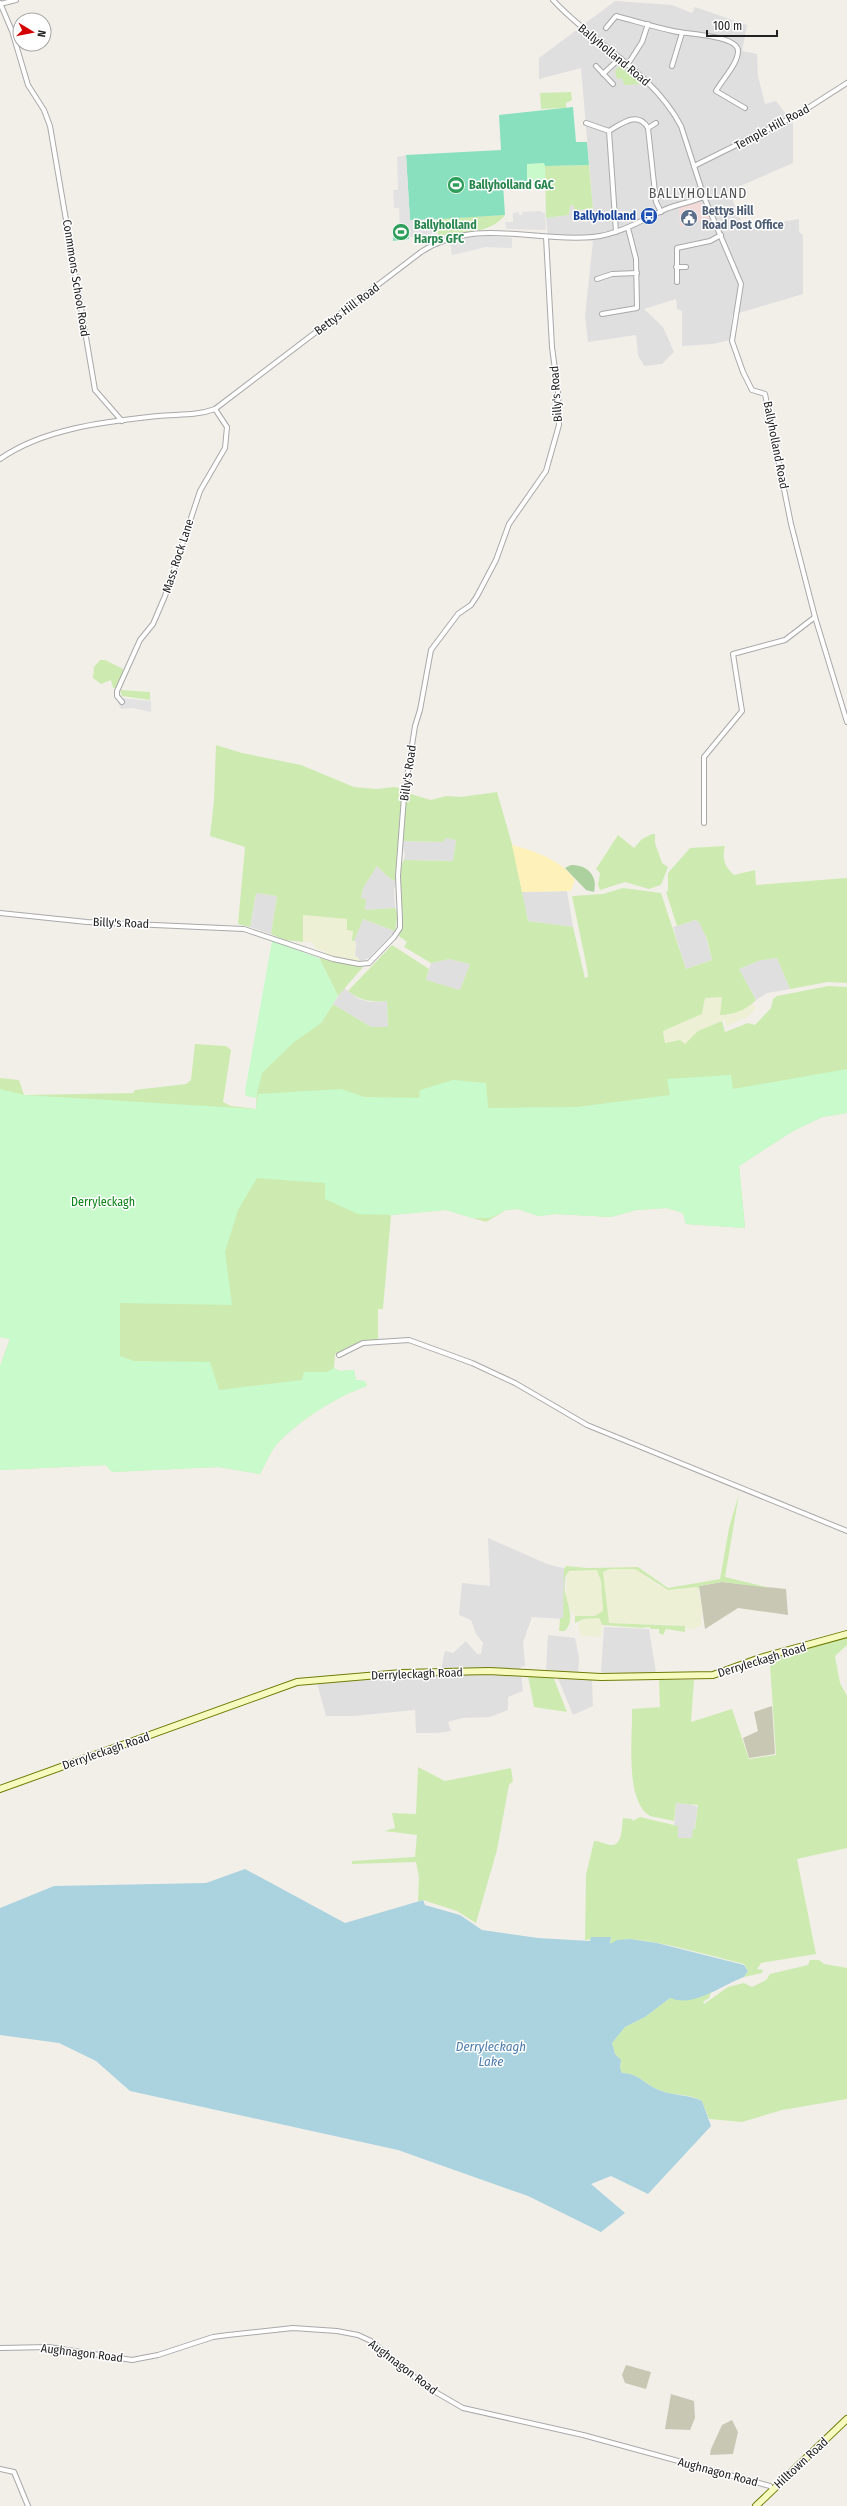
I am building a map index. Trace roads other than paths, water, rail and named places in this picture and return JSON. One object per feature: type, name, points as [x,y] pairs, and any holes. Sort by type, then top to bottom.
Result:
[{"type":"street","points":[[0,3],[16,0]]},
{"type":"street","name":"Ballyholland Road","points":[[553,0],[569,18],[628,64],[651,86],[676,115],[704,197],[741,284],[732,328],[734,349],[752,390],[766,394],[792,524],[815,617],[847,722]]},
{"type":"street","name":"Conmmons School Road","points":[[0,3],[12,31],[28,85],[44,110],[50,126],[95,390],[122,421]]},
{"type":"street","points":[[606,28],[616,16],[682,33],[716,37],[736,46],[738,50],[735,59],[716,91],[746,108]]},
{"type":"street","points":[[628,64],[642,42],[648,24]]},
{"type":"street","points":[[672,66],[682,33]]},
{"type":"street","points":[[603,74],[620,58]]},
{"type":"street","points":[[596,66],[613,84]]},
{"type":"street","name":"Temple Hill Road","points":[[694,166],[797,115],[847,82]]},
{"type":"street","points":[[586,123],[609,131],[631,119],[641,120],[648,128],[656,202],[660,212]]},
{"type":"street","points":[[648,128],[656,123]]},
{"type":"street","points":[[609,131],[616,232]]},
{"type":"street","name":"Bettys Hill Road","points":[[0,459],[18,448],[44,437],[122,421],[165,416],[195,415],[215,409],[428,248],[463,235],[482,232],[546,237],[592,237],[628,228],[660,212],[704,197]]},
{"type":"street","points":[[602,314],[638,308],[634,246],[628,228]]},
{"type":"street","points":[[677,282],[677,248],[710,241],[721,235]]},
{"type":"street","name":"Billy's Road","points":[[0,913],[87,922],[244,929],[333,959],[359,964],[369,963],[394,937],[400,928],[399,870],[404,797],[415,726],[420,710],[430,650],[458,614],[471,605],[477,596],[496,560],[509,524],[546,471],[559,425],[546,237]]},
{"type":"street","points":[[676,267],[686,267]]},
{"type":"street","points":[[596,278],[612,274],[637,274]]},
{"type":"street","name":"Mass Rock Lane","points":[[122,702],[117,696],[117,691],[140,640],[153,624],[165,596],[200,491],[225,448],[227,427],[215,409]]},
{"type":"street","points":[[704,823],[704,757],[742,711],[733,654],[785,640],[815,617]]},
{"type":"street","points":[[339,1355],[363,1343],[397,1339],[409,1340],[472,1362],[515,1383],[588,1424],[847,1531]]},
{"type":"street","name":"Derryleckagh Road","points":[[0,1789],[297,1682],[402,1673],[495,1671],[601,1677],[713,1675],[760,1658],[847,1634]]},
{"type":"street","name":"Aughnagon Road","points":[[0,2348],[50,2348],[132,2360],[158,2355],[213,2337],[292,2328],[337,2331],[358,2335],[371,2341],[425,2386],[463,2408],[583,2435],[770,2486],[773,2490]]},
{"type":"street","name":"Hilltown Road","points":[[756,2506],[847,2420]]},
{"type":"street","points":[[0,2469],[14,2472],[28,2506]]},
{"type":"water","name":"Derryleckagh Lake","points":[[245,1869],[345,1923],[423,1900],[425,1905],[460,1915],[482,1930],[538,1938],[590,1941],[591,1937],[611,1937],[610,1944],[617,1940],[630,1939],[657,1943],[744,1965],[748,1971],[744,1977],[698,1998],[679,2000],[670,1998],[645,2017],[625,2027],[612,2043],[615,2054],[621,2060],[620,2068],[622,2073],[633,2075],[654,2088],[664,2092],[691,2097],[702,2101],[711,2126],[648,2194],[611,2176],[591,2184],[625,2213],[601,2232],[528,2196],[398,2150],[130,2091],[96,2061],[59,2043],[0,2035],[0,1908],[54,1886],[206,1883]]},
{"type":"place","name":"Ballyholland GAC","points":[[456,185]]},
{"type":"place","name":"Ballyholland","points":[[649,216]]},
{"type":"place","name":"Bettys Hill Road Post Office","points":[[689,218]]},
{"type":"place","name":"Ballyholland Harps GFC","points":[[401,232]]},
{"type":"district","name":"BALLYHOLLAND","points":[[698,193]]},
{"type":"park label","name":"Derryleckagh","points":[[103,1202]]}]
